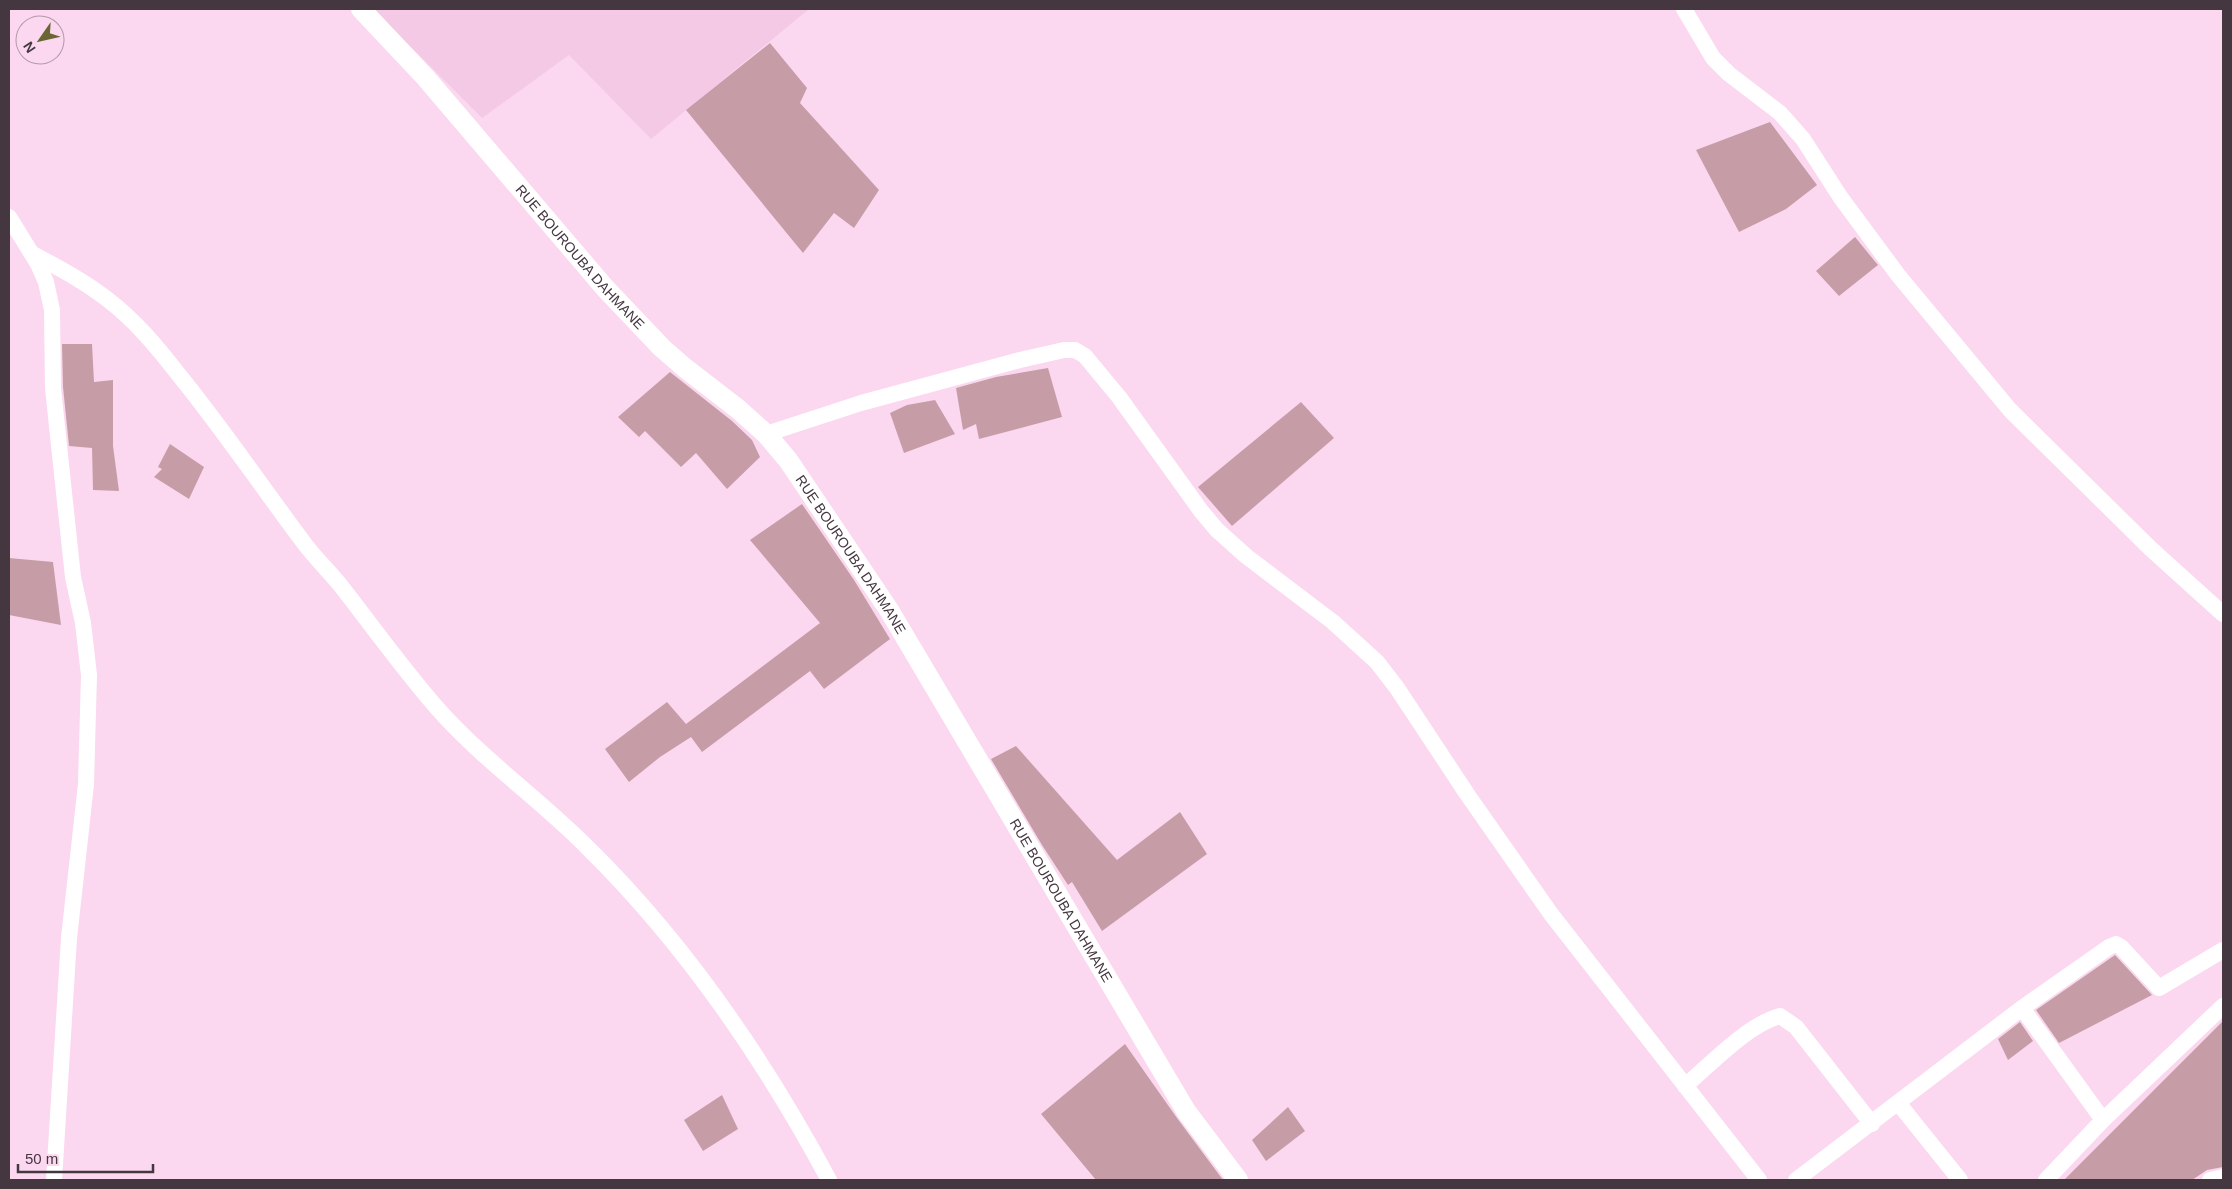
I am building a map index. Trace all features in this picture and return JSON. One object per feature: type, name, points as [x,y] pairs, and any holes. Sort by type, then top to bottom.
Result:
[{"type":"street","name":"RUE BOUROUBA DAHMANE","points":[[361,9],[426,78],[605,288],[673,358],[738,408],[766,434],[788,460],[889,610],[1186,1111],[1238,1180]]},
{"type":"street","points":[[1684,9],[1713,58],[1729,74],[1780,113],[1803,140],[1841,198],[1898,275],[2010,410],[2151,549],[2223,614]]},
{"type":"street","points":[[9,217],[33,254],[46,282],[52,310],[54,388],[60,455],[73,577],[83,623],[89,675],[86,784],[69,938],[54,1180]]},
{"type":"street","points":[[33,254],[73,275],[109,300],[152,342],[197,397],[303,542],[327,568],[436,706],[470,744],[534,797],[587,847],[666,934],[713,993],[757,1059],[806,1136],[829,1180]]},
{"type":"street","points":[[766,434],[860,403],[1020,360],[1064,350],[1075,350],[1085,356],[1119,397],[1201,511],[1217,530],[1246,556],[1333,622],[1377,662],[1397,688],[1467,794],[1551,914],[1759,1180]]},
{"type":"street","points":[[1796,1180],[2022,1008],[2113,945],[2116,944],[2128,953],[2142,973],[2159,988],[2223,950]]},
{"type":"street","points":[[2046,1180],[2103,1120],[2223,1006]]},
{"type":"street","points":[[2022,1008],[2103,1120]]},
{"type":"street","points":[[1685,1086],[1740,1039],[1768,1019],[1780,1016],[1796,1027],[1872,1124]]},
{"type":"street","points":[[1898,1104],[1960,1180]]},
{"type":"street","points":[[2210,1180],[2223,1177]]},
{"type":"shaded area","points":[[373,9],[809,9],[651,139],[569,55],[482,118]]},
{"type":"building","points":[[770,43],[807,88],[800,103],[879,190],[854,228],[834,213],[803,253],[686,110]]},
{"type":"building","points":[[1770,122],[1817,185],[1786,209],[1739,232],[1696,150]]},
{"type":"building","points":[[1855,237],[1878,265],[1839,296],[1816,271]]},
{"type":"building","points":[[62,344],[92,344],[94,382],[113,380],[113,446],[119,491],[93,490],[92,448],[69,446],[63,387]]},
{"type":"building","points":[[1048,368],[1062,417],[979,439],[976,424],[963,430],[956,388],[996,377]]},
{"type":"building","points":[[670,372],[732,421],[752,440],[760,457],[727,489],[696,453],[681,467],[645,431],[639,437],[618,417]]},
{"type":"building","points":[[935,400],[955,434],[904,453],[890,413],[907,405]]},
{"type":"building","points":[[1301,402],[1334,438],[1232,526],[1198,487]]},
{"type":"building","points":[[170,444],[204,467],[189,499],[154,477],[162,469],[158,467]]},
{"type":"building","points":[[802,504],[854,580],[890,639],[824,689],[810,671],[702,752],[691,737],[660,757],[629,782],[605,749],[667,702],[686,724],[820,623],[750,540]]},
{"type":"building","points":[[9,558],[53,562],[61,625],[9,615]]},
{"type":"building","points":[[1016,746],[1117,860],[1180,812],[1207,854],[1102,931],[1072,882],[1068,885],[1042,845],[991,759]]},
{"type":"building","points":[[2115,955],[2152,995],[2059,1043],[2036,1010]]},
{"type":"building","points":[[2223,1021],[2223,1167],[2207,1170],[2192,1180],[2064,1180]]},
{"type":"building","points":[[2020,1022],[2033,1041],[2008,1060],[1998,1039]]},
{"type":"building","points":[[1125,1044],[1223,1180],[1096,1180],[1041,1114]]},
{"type":"building","points":[[722,1095],[738,1129],[703,1151],[684,1120]]},
{"type":"building","points":[[1288,1107],[1305,1131],[1266,1161],[1252,1140]]}]
